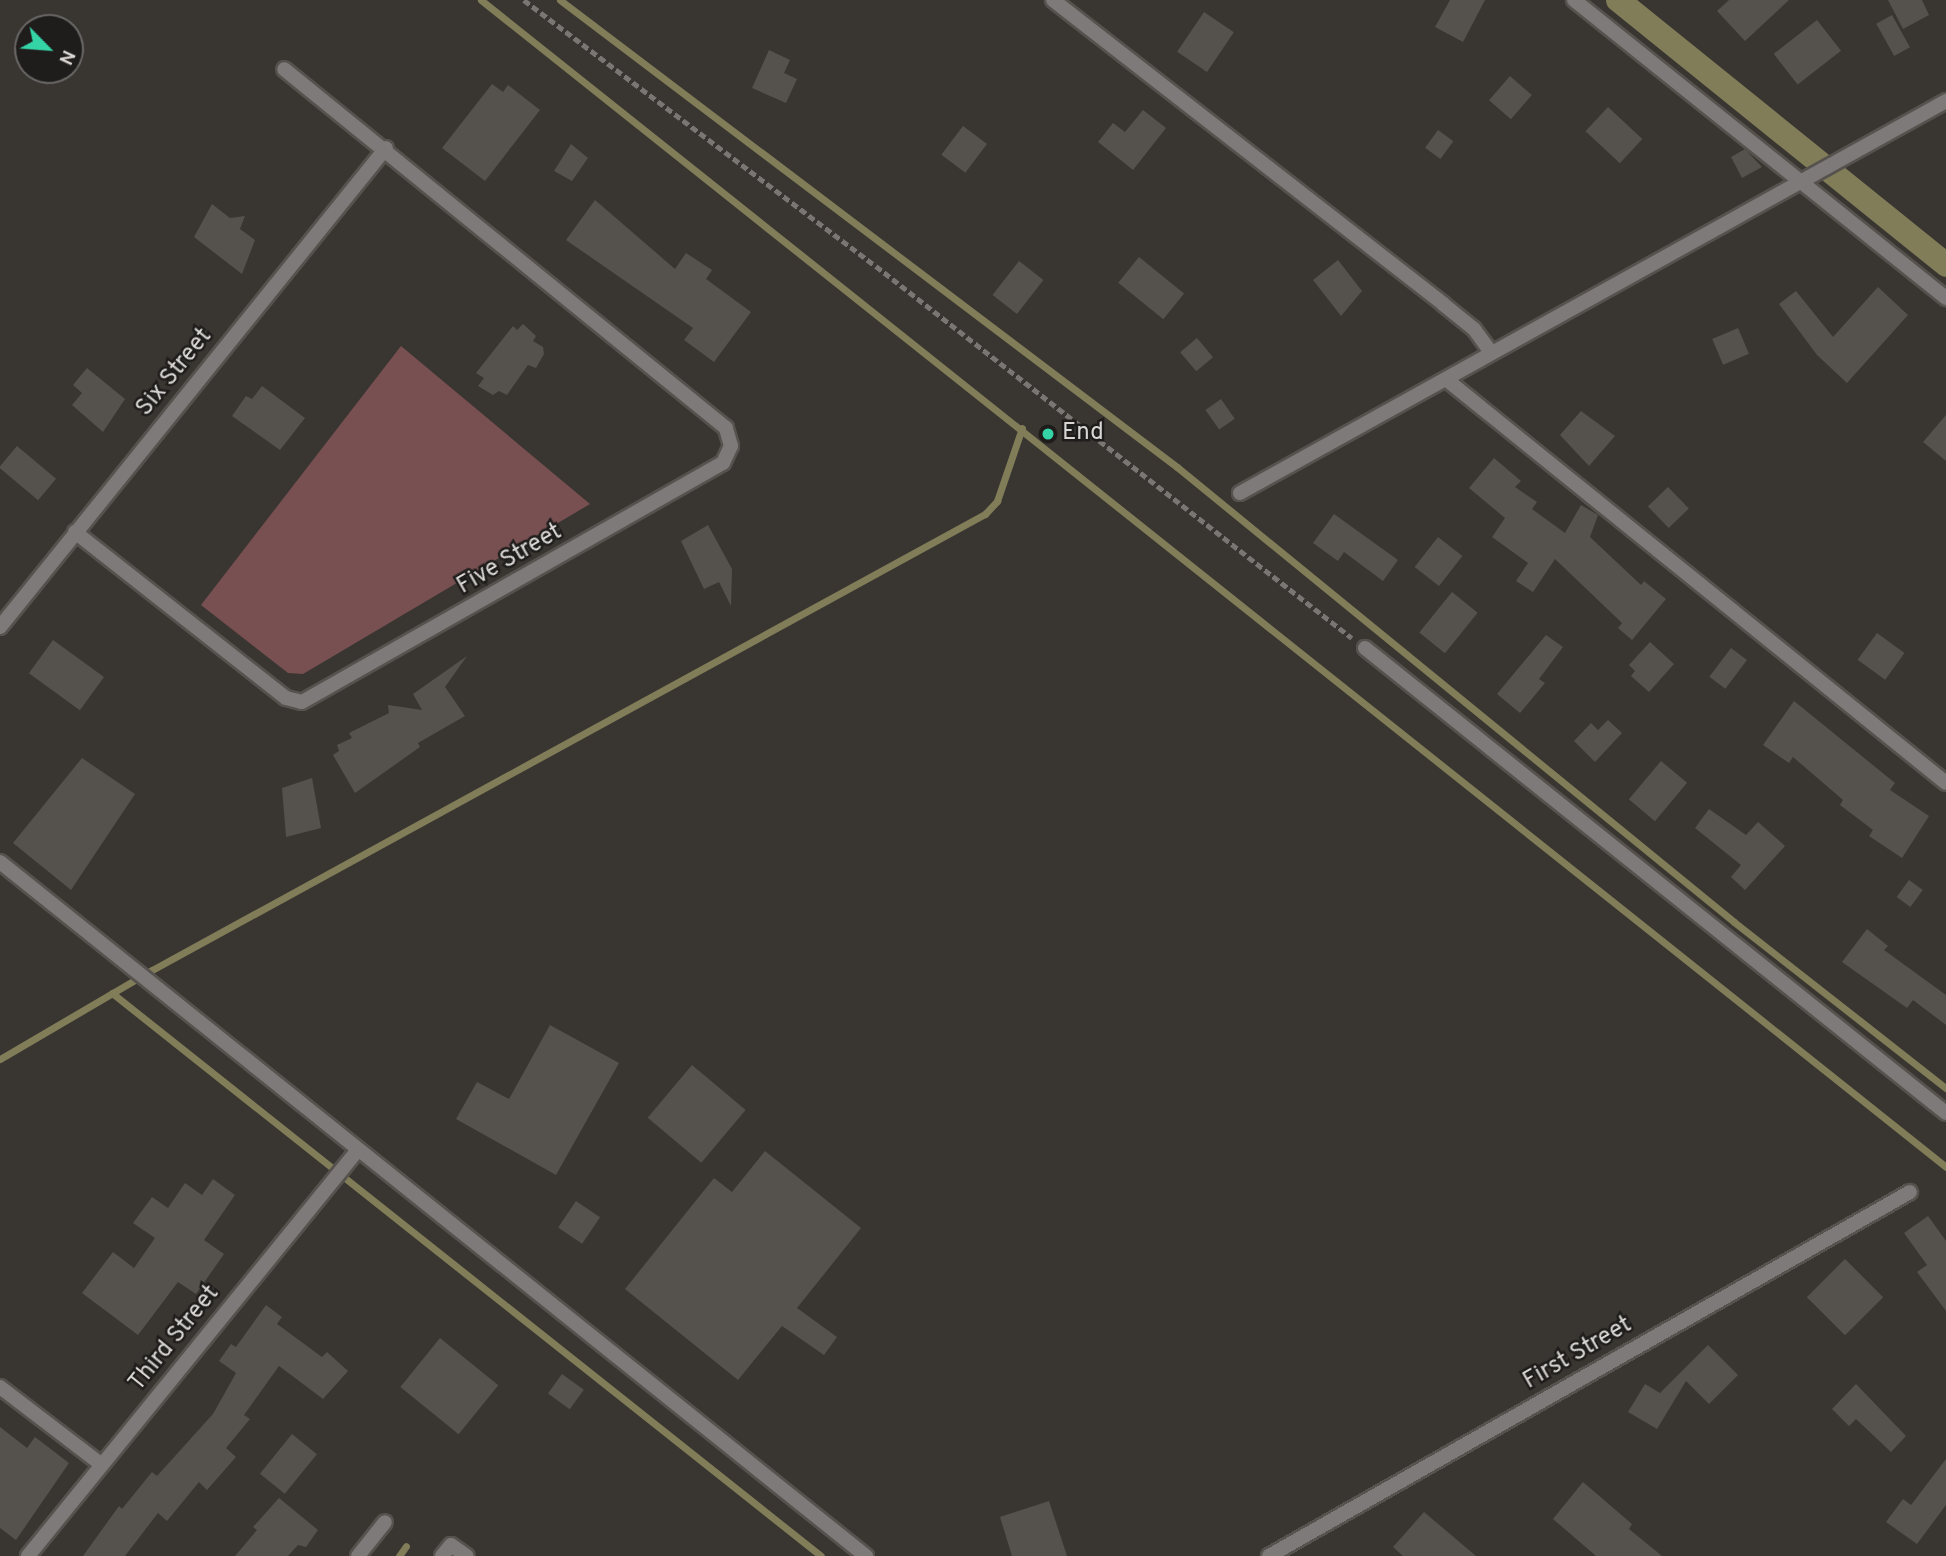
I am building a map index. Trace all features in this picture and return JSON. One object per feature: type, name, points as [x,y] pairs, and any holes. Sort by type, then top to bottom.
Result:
[{"type":"street","points":[[1053,0],[1443,304],[1474,329],[1491,352]]},
{"type":"street","points":[[1574,0],[1946,298]]},
{"type":"street","points":[[284,69],[386,148]]},
{"type":"street","points":[[1240,493],[1946,100]]},
{"type":"street","name":"Five Street","points":[[75,532],[286,698],[302,702],[723,463],[731,446],[726,428],[386,148]]},
{"type":"street","name":"Six Street","points":[[0,627],[386,148]]},
{"type":"street","points":[[1447,380],[1946,783]]},
{"type":"street","points":[[1365,648],[1946,1113]]},
{"type":"street","points":[[0,862],[357,1151],[866,1556]]},
{"type":"street","name":"Third Street","points":[[28,1556],[357,1151]]},
{"type":"street","name":"First Street","points":[[1269,1556],[1910,1192]]},
{"type":"street","points":[[0,1387],[102,1465]]},
{"type":"street","points":[[358,1556],[385,1522]]},
{"type":"street","points":[[447,1550],[467,1556]]},
{"type":"path","points":[[524,0],[876,266],[1365,648]]},
{"type":"shaded area","points":[[401,346],[590,504],[303,674],[288,673],[201,605]]},
{"type":"building","points":[[1450,0],[1485,0],[1463,42],[1435,27]]},
{"type":"building","points":[[1729,0],[1789,0],[1745,41],[1717,11]]},
{"type":"building","points":[[1888,0],[1922,0],[1929,15],[1903,29]]},
{"type":"building","points":[[1204,12],[1234,32],[1207,72],[1177,52]]},
{"type":"building","points":[[1892,15],[1910,47],[1894,56],[1876,24]]},
{"type":"building","points":[[1817,20],[1841,51],[1798,85],[1774,54]]},
{"type":"building","points":[[769,50],[790,60],[784,73],[797,79],[786,103],[752,88]]},
{"type":"building","points":[[1510,76],[1532,95],[1511,119],[1489,100]]},
{"type":"building","points":[[492,84],[503,92],[508,85],[540,110],[485,181],[442,148]]},
{"type":"building","points":[[1608,107],[1642,139],[1620,163],[1585,131]]},
{"type":"building","points":[[1143,110],[1166,128],[1133,170],[1098,142],[1113,123],[1125,132]]},
{"type":"building","points":[[963,126],[987,144],[965,173],[941,155]]},
{"type":"building","points":[[1438,130],[1453,141],[1440,159],[1425,148]]},
{"type":"building","points":[[571,144],[588,158],[572,181],[554,171]]},
{"type":"building","points":[[1745,149],[1762,167],[1742,178],[1731,157]]},
{"type":"building","points":[[595,200],[675,269],[686,253],[712,270],[706,279],[751,312],[714,362],[684,340],[693,328],[566,240]]},
{"type":"building","points":[[212,204],[230,218],[245,216],[240,229],[255,240],[242,274],[194,237]]},
{"type":"building","points":[[1139,257],[1184,294],[1163,319],[1118,283]]},
{"type":"building","points":[[1338,260],[1362,291],[1341,316],[1313,280]]},
{"type":"building","points":[[1019,261],[1043,280],[1017,314],[993,295]]},
{"type":"building","points":[[1878,287],[1908,315],[1847,383],[1817,355],[1779,304],[1796,291],[1833,337]]},
{"type":"building","points":[[523,324],[536,336],[533,341],[543,347],[544,354],[536,368],[528,365],[507,395],[499,391],[493,395],[478,386],[484,378],[476,373],[513,326],[517,330]]},
{"type":"building","points":[[1738,328],[1749,354],[1723,365],[1712,339]]},
{"type":"building","points":[[1197,338],[1213,357],[1196,371],[1180,352]]},
{"type":"building","points":[[87,368],[125,399],[103,432],[72,405],[82,393],[73,385]]},
{"type":"building","points":[[262,386],[305,418],[280,450],[232,416],[246,396],[252,399]]},
{"type":"building","points":[[1221,399],[1235,419],[1219,430],[1205,410]]},
{"type":"building","points":[[1581,411],[1615,436],[1589,466],[1560,435]]},
{"type":"building","points":[[1946,415],[1946,461],[1923,442]]},
{"type":"building","points":[[17,446],[56,479],[38,500],[0,468]]},
{"type":"building","points":[[1494,458],[1521,481],[1515,487],[1537,502],[1532,509],[1565,533],[1581,505],[1598,515],[1590,537],[1641,585],[1644,581],[1666,599],[1632,640],[1618,628],[1622,623],[1555,559],[1533,592],[1516,581],[1528,563],[1492,537],[1505,518],[1469,488]]},
{"type":"building","points":[[1668,487],[1689,509],[1669,528],[1648,506]]},
{"type":"building","points":[[1334,514],[1398,560],[1383,581],[1344,552],[1338,561],[1313,543]]},
{"type":"building","points":[[708,525],[732,569],[731,606],[719,582],[704,589],[681,541]]},
{"type":"building","points":[[1438,537],[1462,556],[1439,586],[1415,567]]},
{"type":"building","points":[[1452,592],[1478,613],[1445,653],[1419,632]]},
{"type":"building","points":[[1877,633],[1905,653],[1885,680],[1858,660]]},
{"type":"building","points":[[1546,635],[1563,647],[1539,679],[1545,683],[1520,713],[1497,694]]},
{"type":"building","points":[[53,640],[104,677],[80,710],[29,673]]},
{"type":"building","points":[[1650,642],[1674,664],[1649,692],[1631,676],[1635,671],[1629,665]]},
{"type":"building","points":[[1731,648],[1747,660],[1725,689],[1709,677]]},
{"type":"building","points":[[467,656],[445,687],[465,716],[418,743],[420,747],[355,793],[333,755],[339,751],[337,745],[352,738],[349,733],[389,713],[388,705],[422,710],[413,694]]},
{"type":"building","points":[[1794,701],[1895,783],[1890,790],[1929,816],[1902,858],[1869,836],[1873,830],[1840,805],[1843,800],[1793,757],[1789,763],[1763,745]]},
{"type":"building","points":[[1608,720],[1622,733],[1595,762],[1574,741],[1591,723],[1598,730]]},
{"type":"building","points":[[82,758],[135,794],[71,890],[13,843]]},
{"type":"building","points":[[1661,761],[1687,783],[1655,821],[1629,799]]},
{"type":"building","points":[[312,778],[321,828],[286,837],[282,788]]},
{"type":"building","points":[[1709,809],[1746,835],[1758,822],[1785,846],[1745,890],[1731,877],[1741,865],[1695,828]]},
{"type":"building","points":[[1909,880],[1923,890],[1910,907],[1897,897]]},
{"type":"building","points":[[1867,929],[1888,946],[1884,950],[1946,995],[1946,1025],[1913,1000],[1907,1008],[1842,962]]},
{"type":"building","points":[[550,1025],[619,1063],[556,1175],[456,1119],[477,1082],[509,1099]]},
{"type":"building","points":[[692,1065],[746,1110],[701,1163],[648,1118]]},
{"type":"building","points":[[765,1151],[861,1228],[797,1308],[837,1337],[824,1355],[782,1326],[738,1380],[625,1289],[714,1178],[732,1192]]},
{"type":"building","points":[[213,1179],[235,1195],[204,1240],[224,1254],[196,1294],[178,1282],[138,1335],[82,1293],[113,1252],[134,1268],[155,1238],[133,1223],[152,1197],[168,1208],[185,1183],[202,1195]]},
{"type":"building","points":[[576,1201],[600,1217],[582,1244],[558,1228]]},
{"type":"building","points":[[1928,1216],[1946,1241],[1946,1311],[1917,1272],[1927,1265],[1904,1233]]},
{"type":"building","points":[[1845,1259],[1883,1297],[1845,1335],[1807,1297]]},
{"type":"building","points":[[266,1305],[282,1317],[277,1324],[322,1357],[327,1352],[348,1371],[323,1399],[279,1366],[244,1415],[250,1419],[226,1448],[236,1457],[207,1490],[199,1482],[167,1521],[158,1513],[125,1556],[83,1556],[119,1506],[122,1509],[152,1472],[157,1476],[213,1414],[236,1373],[219,1361],[231,1344],[236,1347]]},
{"type":"building","points":[[440,1338],[498,1385],[459,1434],[400,1387]]},
{"type":"building","points":[[1708,1345],[1738,1375],[1709,1404],[1686,1381],[1657,1429],[1628,1412],[1645,1384],[1660,1393]]},
{"type":"building","points":[[562,1374],[584,1390],[570,1409],[548,1393]]},
{"type":"building","points":[[1856,1384],[1906,1436],[1891,1452],[1856,1419],[1849,1426],[1832,1409]]},
{"type":"building","points":[[0,1427],[27,1448],[35,1437],[69,1463],[16,1540],[0,1528]]},
{"type":"building","points":[[292,1434],[317,1454],[285,1494],[260,1474]]},
{"type":"building","points":[[1946,1459],[1946,1505],[1917,1544],[1886,1522],[1903,1499],[1911,1505]]},
{"type":"building","points":[[1583,1482],[1632,1524],[1629,1529],[1662,1556],[1596,1556],[1553,1519]]},
{"type":"building","points":[[279,1498],[318,1530],[306,1547],[298,1545],[288,1556],[235,1556],[257,1530],[253,1527]]},
{"type":"building","points":[[1049,1501],[1067,1556],[1012,1556],[1000,1517]]},
{"type":"building","points":[[1424,1512],[1476,1556],[1403,1556],[1393,1547]]},
{"type":"waterway","points":[[481,0],[1946,1167]]},
{"type":"waterway","points":[[560,0],[1177,467],[1734,922],[1946,1088]]},
{"type":"waterway","points":[[1618,0],[1946,265]]},
{"type":"waterway","points":[[0,1059],[152,970],[985,514],[997,501],[1022,428]]},
{"type":"waterway","points":[[112,993],[821,1556]]},
{"type":"waterway","points":[[399,1556],[406,1546]]},
{"type":"place","name":"End","points":[[1048,434]]}]
